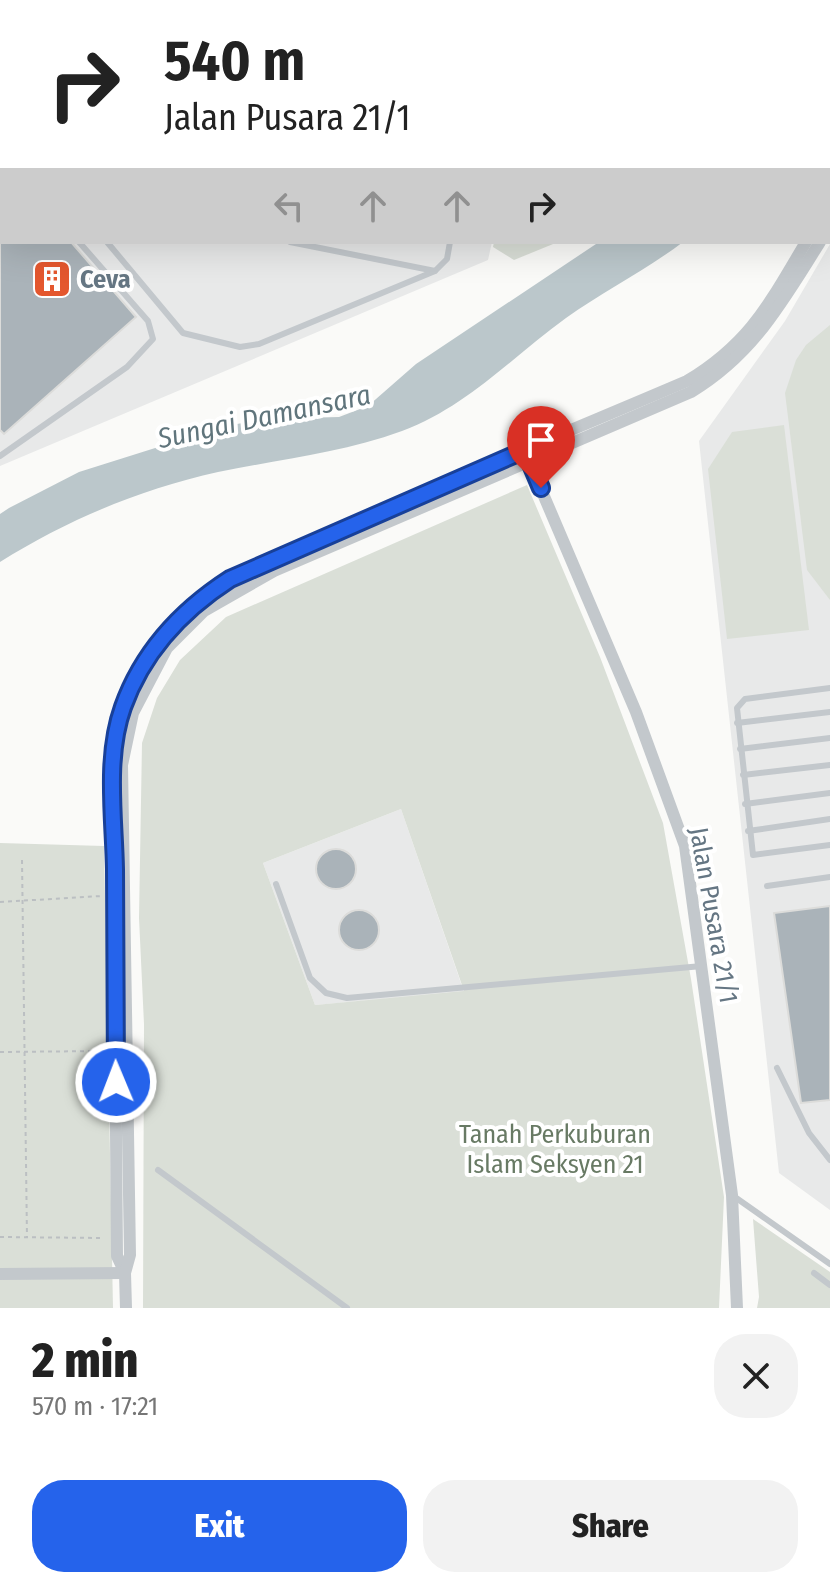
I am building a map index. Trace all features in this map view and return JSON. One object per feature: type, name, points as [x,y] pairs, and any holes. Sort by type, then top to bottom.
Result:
[{"type":"street","points":[[126,1308],[125,1273],[130,1255],[122,765],[133,713],[167,648],[204,611],[274,571],[687,381],[721,360],[746,336],[805,244]]},
{"type":"street","points":[[125,1273],[117,1256],[113,764],[122,708],[139,672],[169,628],[193,603],[230,579],[527,455],[691,392],[722,373],[752,344],[819,244]]},
{"type":"street","name":"Jalan Pusara 21/1","points":[[527,455],[636,712],[685,846],[732,1195],[737,1308]]},
{"type":"street","points":[[0,1274],[125,1273]]},
{"type":"lane","points":[[0,456],[127,367],[153,339],[148,321],[81,244]]},
{"type":"lane","points":[[109,244],[183,333],[240,347],[259,344],[435,271],[447,259],[450,244]]},
{"type":"lane","points":[[300,244],[435,271]]},
{"type":"lane","points":[[830,688],[745,699],[737,708],[745,804],[753,855],[830,845]]},
{"type":"lane","points":[[737,723],[830,712]]},
{"type":"lane","points":[[740,749],[830,738]]},
{"type":"lane","points":[[743,775],[830,765]]},
{"type":"lane","points":[[745,804],[830,793]]},
{"type":"lane","points":[[748,831],[830,819]]},
{"type":"lane","points":[[767,886],[830,877]]},
{"type":"lane","points":[[276,884],[310,978],[326,993],[347,998],[702,966]]},
{"type":"lane","points":[[777,1068],[809,1133],[830,1160]]},
{"type":"lane","points":[[158,1170],[347,1308]]},
{"type":"lane","points":[[732,1195],[830,1264]]},
{"type":"lane","points":[[814,1273],[830,1285]]},
{"type":"path","points":[[22,860],[27,1238]]},
{"type":"path","points":[[0,902],[115,896]]},
{"type":"path","points":[[0,1052],[116,1051]]},
{"type":"path","points":[[0,1237],[117,1238]]},
{"type":"shaded area","points":[[0,244],[492,244],[488,260],[0,466]]},
{"type":"shaded area","points":[[596,244],[680,244],[566,318],[468,395],[425,421],[357,445],[218,472],[161,487],[78,520],[0,562],[0,514],[79,472],[225,426],[266,419],[339,417],[368,406],[416,364]]},
{"type":"shaded area","points":[[830,244],[830,1210],[779,1173],[699,441],[785,321]]},
{"type":"shaded area","points":[[401,809],[464,992],[315,1005],[263,863]]},
{"type":"green space","points":[[494,244],[553,244],[514,260],[493,247]]},
{"type":"green space","points":[[830,325],[830,600],[807,570],[785,393],[796,360],[806,345]]},
{"type":"green space","points":[[784,425],[809,630],[727,639],[708,469],[732,432]]},
{"type":"green space","name":"Tanah Perkuburan Islam Seksyen 21","points":[[527,485],[600,657],[663,823],[691,979],[724,1197],[719,1308],[143,1308],[144,1024],[139,918],[142,743],[157,698],[180,660],[226,617]],"holes":[[[401,809],[464,991],[315,1005],[263,863]]]},
{"type":"green space","points":[[0,843],[104,846],[113,1308],[0,1308]]},
{"type":"green space","points":[[753,1219],[830,1272],[830,1308],[757,1308],[759,1297]]},
{"type":"building","name":"Ceva","points":[[0,244],[73,244],[136,317],[4,434],[0,430]]},
{"type":"building","points":[[336,849],[350,855],[356,869],[350,883],[336,889],[322,883],[316,869],[322,855]]},
{"type":"building","points":[[830,906],[830,1100],[801,1103],[774,913]]},
{"type":"building","points":[[359,910],[373,916],[379,930],[373,944],[359,950],[345,944],[339,930],[345,916]]},
{"type":"place","name":"Ceva","points":[[52,279]]},
{"type":"route","points":[[116,1082],[113,764],[122,708],[139,672],[169,628],[193,603],[230,579],[525,450],[541,488]]},
{"type":"water label","name":"Sungai Damansara","points":[[264,416]]}]
